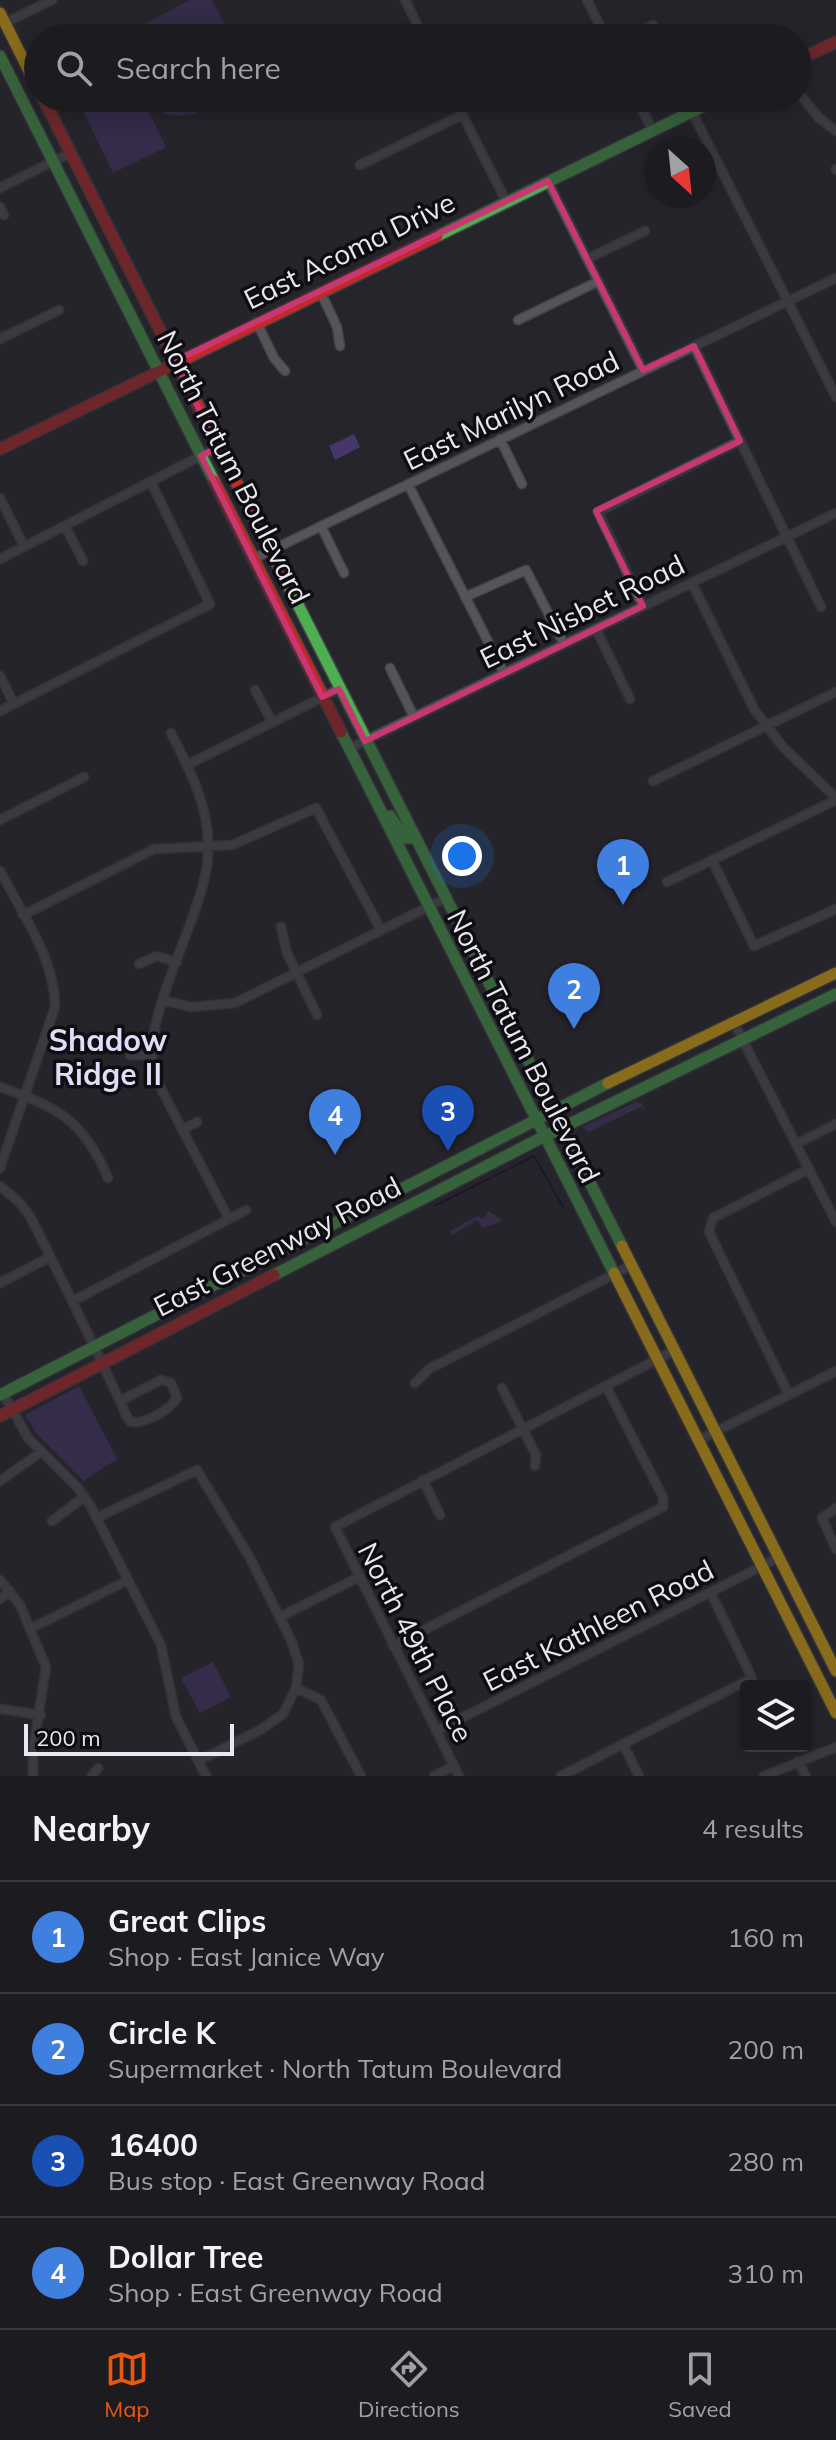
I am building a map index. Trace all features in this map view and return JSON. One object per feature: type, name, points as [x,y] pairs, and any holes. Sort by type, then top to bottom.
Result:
[{"type":"main road","points":[[3,18],[24,61]]},
{"type":"main road","points":[[812,53],[836,42]]},
{"type":"main road","name":"North Tatum Boulevard","points":[[0,56],[24,104]]},
{"type":"main road","name":"North Tatum Boulevard","points":[[28,112],[697,1441],[830,1689],[836,1713]]},
{"type":"main road","name":"North Tatum Boulevard","points":[[50,112],[444,899],[836,1671]]},
{"type":"main road","name":"East Acoma Drive","points":[[0,449],[256,321],[692,112]]},
{"type":"main road","points":[[370,793],[405,838],[414,838]]},
{"type":"main road","points":[[427,907],[441,919],[470,976],[486,982],[479,992],[488,1026],[500,1029],[517,1060],[536,1081]]},
{"type":"main road","name":"East Greenway Road","points":[[2,1394],[535,1119],[836,973]]},
{"type":"main road","name":"East Greenway Road","points":[[0,1416],[560,1128],[836,994]]},
{"type":"main road","points":[[676,1051],[685,1068]]},
{"type":"street","points":[[3,18],[52,0]]},
{"type":"street","points":[[405,0],[417,24]]},
{"type":"street","points":[[587,0],[599,24]]},
{"type":"street","points":[[812,109],[836,131]]},
{"type":"street","points":[[461,112],[506,201]]},
{"type":"street","points":[[643,112],[653,131]]},
{"type":"street","points":[[692,112],[836,397]]},
{"type":"street","points":[[360,165],[462,115]]},
{"type":"street","points":[[0,188],[70,153]]},
{"type":"street","points":[[548,181],[643,370]]},
{"type":"street","points":[[587,259],[645,231]]},
{"type":"street","name":"East Marilyn Road","points":[[253,559],[836,278]]},
{"type":"street","points":[[518,320],[599,281]]},
{"type":"street","points":[[319,291],[337,327],[340,346]]},
{"type":"street","points":[[0,339],[59,310]]},
{"type":"street","points":[[256,321],[274,358],[285,371]]},
{"type":"street","points":[[694,346],[821,607]]},
{"type":"street","points":[[500,439],[522,484]]},
{"type":"street","points":[[643,606],[598,512],[740,441]]},
{"type":"street","points":[[0,559],[218,447]]},
{"type":"street","points":[[0,711],[210,604],[151,482]]},
{"type":"street","points":[[408,484],[504,673]]},
{"type":"street","points":[[0,498],[24,546]]},
{"type":"street","name":"East Nisbet Road","points":[[348,749],[836,513]]},
{"type":"street","points":[[65,526],[83,561]]},
{"type":"street","points":[[321,526],[344,573]]},
{"type":"street","points":[[465,597],[526,570],[564,644]]},
{"type":"street","points":[[667,882],[836,799],[766,726],[743,690],[692,583]]},
{"type":"street","points":[[596,629],[630,699]]},
{"type":"street","points":[[390,668],[414,717]]},
{"type":"street","points":[[0,676],[14,704]]},
{"type":"street","points":[[187,765],[339,689]]},
{"type":"street","points":[[255,690],[272,722]]},
{"type":"street","points":[[653,781],[836,692]]},
{"type":"street","points":[[171,733],[203,803],[208,845],[202,889],[150,1055],[153,1073],[229,1219]]},
{"type":"street","points":[[0,820],[84,777]]},
{"type":"street","points":[[23,915],[154,849],[232,845],[252,839],[316,808],[381,930]]},
{"type":"street","points":[[712,860],[754,946],[836,909]]},
{"type":"street","points":[[0,871],[45,961],[55,990],[55,1007],[0,1168]]},
{"type":"street","points":[[165,1001],[192,1007],[223,1006],[444,899]]},
{"type":"street","points":[[281,927],[281,938],[317,1015]]},
{"type":"street","points":[[139,964],[157,956],[177,962]]},
{"type":"street","points":[[734,1023],[836,1222]]},
{"type":"street","points":[[130,1055],[150,1055]]},
{"type":"street","points":[[0,1087],[55,1108],[72,1120],[84,1133],[108,1178]]},
{"type":"street","points":[[182,1130],[197,1122]]},
{"type":"street","points":[[796,1144],[836,1124]]},
{"type":"street","points":[[789,1395],[709,1232],[709,1224],[713,1218],[809,1169]]},
{"type":"street","points":[[0,1186],[20,1203],[50,1257],[73,1301],[102,1364],[120,1401],[131,1422],[139,1423],[170,1407],[177,1398],[171,1383],[161,1380],[120,1401]]},
{"type":"street","points":[[73,1301],[246,1210]]},
{"type":"street","points":[[0,1283],[50,1257]]},
{"type":"street","points":[[415,1383],[429,1369],[630,1266]]},
{"type":"street","points":[[440,1515],[423,1480],[673,1351]]},
{"type":"street","points":[[697,1441],[836,1371]]},
{"type":"street","points":[[393,1646],[663,1507],[663,1497],[606,1386]]},
{"type":"street","points":[[502,1388],[536,1455],[535,1466]]},
{"type":"street","points":[[2,1394],[28,1438],[84,1497],[96,1518],[166,1661],[172,1707],[206,1776]]},
{"type":"street","points":[[0,1481],[41,1452]]},
{"type":"street","points":[[96,1518],[197,1470],[250,1558],[297,1657],[296,1688],[283,1714],[273,1723],[198,1761]]},
{"type":"street","name":"North 49th Place","points":[[423,1480],[335,1527],[459,1776]]},
{"type":"street","points":[[52,1521],[84,1497]]},
{"type":"street","points":[[836,1508],[822,1518],[836,1549]]},
{"type":"street","name":"East Kathleen Road","points":[[436,1731],[778,1558]]},
{"type":"street","points":[[280,1617],[359,1577]]},
{"type":"street","points":[[0,1580],[32,1628],[46,1667],[33,1751],[33,1776]]},
{"type":"street","points":[[32,1628],[128,1580]]},
{"type":"street","points":[[0,1599],[10,1591]]},
{"type":"street","points":[[561,1776],[752,1678],[711,1593]]},
{"type":"street","points":[[155,1663],[166,1661]]},
{"type":"street","points":[[296,1688],[321,1700],[361,1776]]},
{"type":"street","points":[[0,1709],[41,1715]]},
{"type":"street","points":[[623,1744],[639,1776]]},
{"type":"street","points":[[764,1776],[836,1747]]},
{"type":"street","points":[[798,1761],[806,1776]]},
{"type":"street","points":[[434,1776],[454,1766]]},
{"type":"highlighted area","points":[[548,181],[643,370],[694,346],[740,441],[596,511],[643,606],[365,741],[339,689],[322,697],[201,456],[218,447],[175,361]]},
{"type":"shaded area","points":[[190,0],[212,0],[224,24],[145,24]]},
{"type":"shaded area","points":[[84,112],[149,112],[166,147],[113,173]]},
{"type":"shaded area","points":[[163,112],[199,112],[187,115]]},
{"type":"shaded area","points":[[354,434],[360,447],[335,460],[329,446]]},
{"type":"shaded area","points":[[636,1102],[642,1104],[645,1111],[640,1107],[589,1132],[582,1127]]},
{"type":"shaded area","points":[[489,1211],[502,1221],[483,1228],[477,1220],[452,1235],[450,1231],[477,1216],[483,1219]]},
{"type":"shaded area","points":[[79,1386],[117,1459],[83,1481],[36,1433],[25,1415]]},
{"type":"shaded area","points":[[213,1662],[231,1697],[200,1713],[181,1678]]},
{"type":"waterway","points":[[434,1206],[534,1156],[563,1207]]},
{"type":"traffic: fast","points":[[0,56],[24,104]]},
{"type":"traffic: fast","points":[[28,112],[214,481]]},
{"type":"traffic: fast","points":[[437,236],[691,112]]},
{"type":"traffic: fast","points":[[287,583],[622,1246]]},
{"type":"traffic: fast","points":[[341,732],[614,1273]]},
{"type":"traffic: fast","points":[[390,816],[405,838],[414,838]]},
{"type":"traffic: fast","points":[[274,1275],[543,1137],[836,994]]},
{"type":"traffic: fast","points":[[0,1395],[608,1083]]},
{"type":"traffic: slow","points":[[0,13],[24,61]]},
{"type":"traffic: slow","points":[[608,1083],[836,973]]},
{"type":"traffic: slow","points":[[622,1246],[836,1671]]},
{"type":"traffic: slow","points":[[614,1273],[836,1713]]},
{"type":"traffic: jam","points":[[812,53],[836,42]]},
{"type":"traffic: jam","points":[[50,112],[287,583]]},
{"type":"traffic: jam","points":[[0,449],[437,236]]},
{"type":"traffic: jam","points":[[214,481],[341,732]]},
{"type":"traffic: jam","points":[[0,1416],[274,1275]]},
{"type":"place","name":"Great Clips","points":[[623,905]]},
{"type":"place","name":"Circle K","points":[[574,1029]]},
{"type":"place","name":"16400","points":[[448,1151]]},
{"type":"place","name":"Dollar Tree","points":[[335,1155]]},
{"type":"district","name":"Shadow Ridge II","points":[[108,1057]]}]
